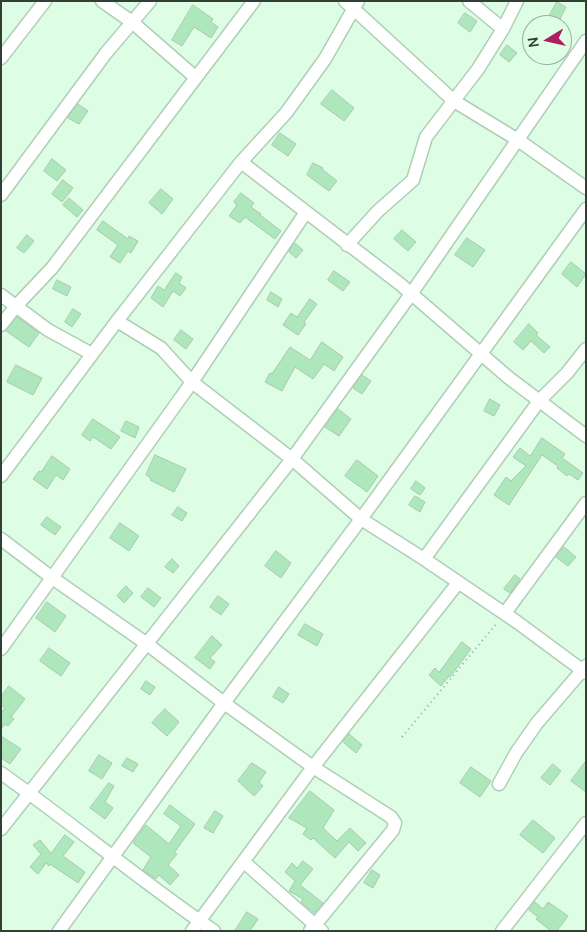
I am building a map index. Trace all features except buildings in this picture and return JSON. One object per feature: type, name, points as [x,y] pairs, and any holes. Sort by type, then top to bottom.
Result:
[{"type":"street","points":[[1,58],[45,1]]},
{"type":"street","points":[[102,1],[132,22],[195,77]]},
{"type":"street","points":[[1,196],[106,53],[150,1]]},
{"type":"street","points":[[1,325],[52,268],[254,1]]},
{"type":"street","points":[[469,1],[503,29]]},
{"type":"street","points":[[347,245],[378,211],[413,180],[426,137],[478,69],[503,29],[517,1]]},
{"type":"street","points":[[1,476],[117,321],[241,162],[286,113],[325,59],[352,4],[454,100],[518,140],[586,188]]},
{"type":"street","points":[[1,829],[292,459],[412,294],[586,41]]},
{"type":"street","points":[[241,162],[412,294],[480,353],[586,436]]},
{"type":"street","points":[[59,931],[586,209]]},
{"type":"street","points":[[1,648],[192,382],[306,212]]},
{"type":"street","points":[[1,295],[17,305],[48,330],[92,354]]},
{"type":"street","points":[[117,321],[161,348],[192,382],[292,459],[361,519],[424,559],[585,670],[537,723],[516,753],[499,784]]},
{"type":"street","points":[[424,559],[539,401],[567,373],[586,349]]},
{"type":"street","points":[[504,613],[586,503]]},
{"type":"street","points":[[1,539],[313,767],[391,816],[395,823],[392,830],[316,929],[244,862]]},
{"type":"street","points":[[196,926],[313,767],[458,583]]},
{"type":"street","points":[[1,774],[112,856],[196,926],[214,931]]},
{"type":"street","points":[[502,931],[586,822]]},
{"type":"path","points":[[402,737],[504,613]]}]
